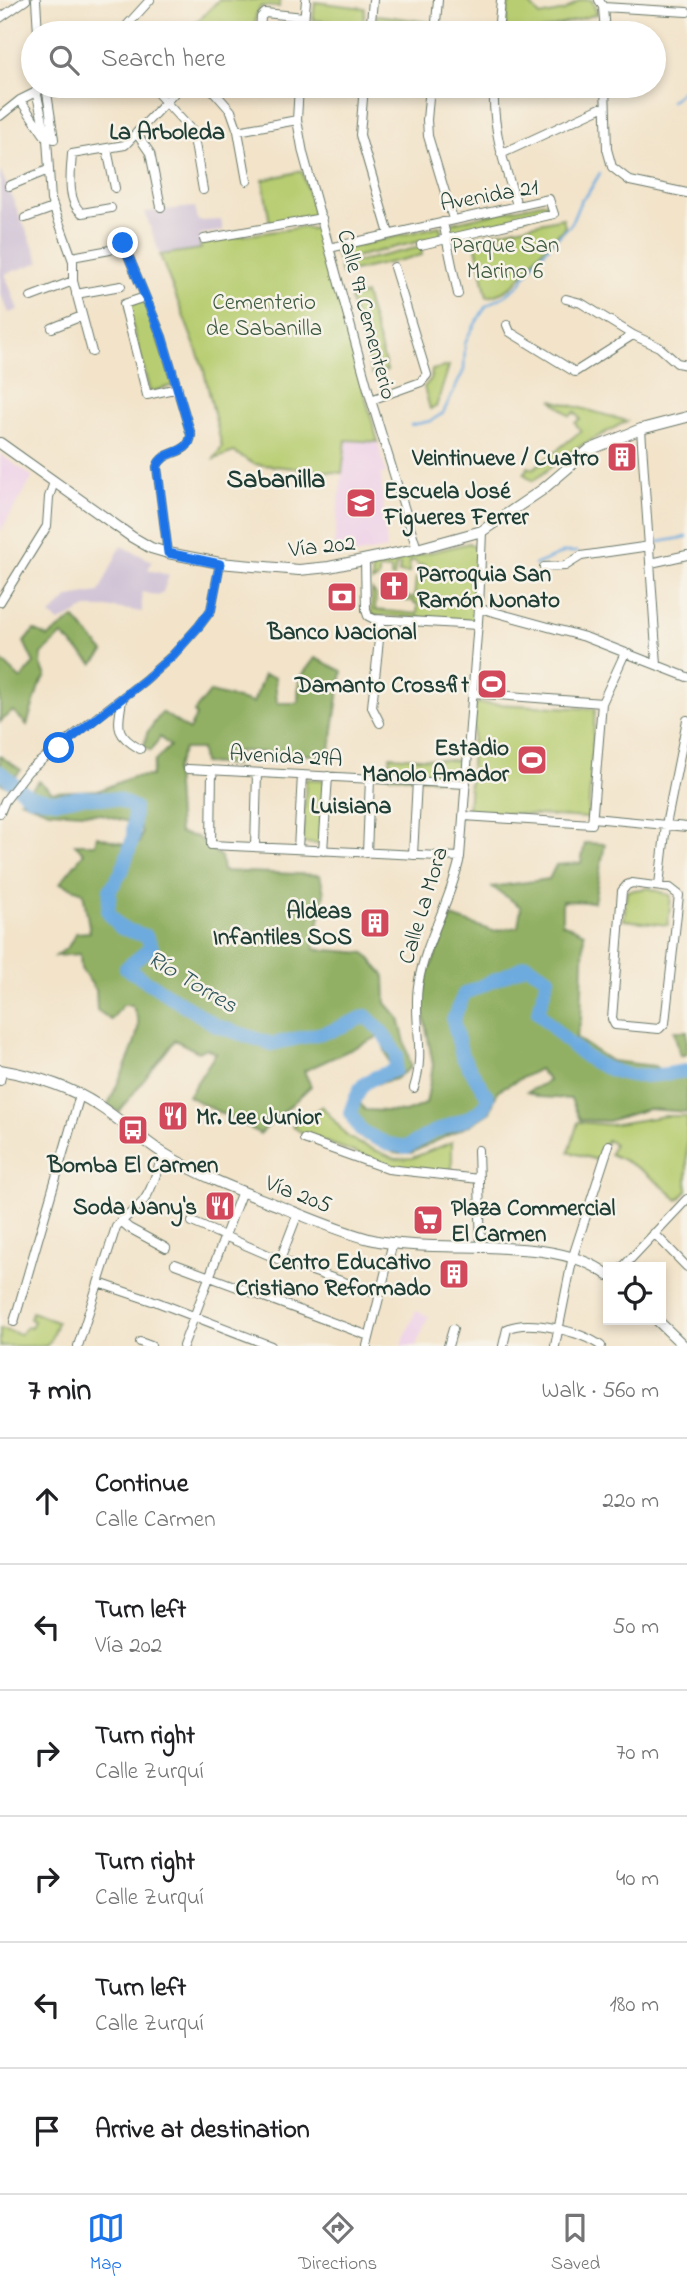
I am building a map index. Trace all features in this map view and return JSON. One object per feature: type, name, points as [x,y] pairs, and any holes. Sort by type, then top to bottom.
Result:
[{"type":"main road","name":"Vía 202","points":[[0,443],[151,548],[220,564],[299,570],[417,549],[482,531],[542,489],[585,452],[641,429],[687,417]]},
{"type":"main road","name":"Vía 205","points":[[1,1070],[27,1074],[80,1095],[164,1153],[197,1172],[371,1239],[541,1251],[573,1256],[603,1272]]},
{"type":"main road","points":[[660,1325],[671,1341],[684,1346]]},
{"type":"street","points":[[0,18],[26,0]]},
{"type":"street","points":[[36,0],[37,21]]},
{"type":"street","points":[[131,21],[150,0]]},
{"type":"street","points":[[304,21],[306,0]]},
{"type":"street","points":[[371,21],[373,0]]},
{"type":"street","points":[[436,21],[438,0]]},
{"type":"street","points":[[499,21],[501,0]]},
{"type":"street","points":[[601,4],[687,12]]},
{"type":"street","points":[[261,21],[265,13],[304,17]]},
{"type":"street","points":[[0,116],[24,98]]},
{"type":"street","points":[[44,98],[50,139],[48,170],[53,208],[72,257],[73,281],[92,352]]},
{"type":"street","points":[[163,98],[192,131],[203,190]]},
{"type":"street","points":[[111,208],[82,213],[76,209],[71,190],[72,154],[124,145],[170,98]]},
{"type":"street","points":[[220,98],[230,108],[238,131],[247,181]]},
{"type":"street","name":"Calle 97 Cementerio","points":[[298,98],[297,121],[303,153],[371,400],[417,549]]},
{"type":"street","points":[[363,98],[360,135],[389,234]]},
{"type":"street","points":[[429,98],[428,136],[453,219]]},
{"type":"street","points":[[494,98],[494,119],[501,153],[517,205]]},
{"type":"street","points":[[605,98],[607,149],[612,167],[631,181],[687,193]]},
{"type":"street","points":[[20,100],[50,139]]},
{"type":"street","points":[[501,153],[605,106]]},
{"type":"street","points":[[238,131],[297,121]]},
{"type":"street","points":[[136,134],[152,157],[161,207]]},
{"type":"street","points":[[107,149],[115,188]]},
{"type":"street","points":[[9,186],[48,170]]},
{"type":"street","name":"Avenida 21","points":[[329,248],[549,199],[554,214],[421,245]]},
{"type":"street","points":[[25,218],[53,208]]},
{"type":"street","points":[[204,239],[322,218]]},
{"type":"street","points":[[443,222],[458,294]]},
{"type":"street","points":[[123,243],[178,388],[191,435],[186,449],[164,456],[157,467],[168,553]]},
{"type":"street","points":[[72,257],[110,250]]},
{"type":"street","points":[[371,400],[426,378],[394,267]]},
{"type":"street","points":[[31,298],[73,281]]},
{"type":"street","points":[[76,294],[121,286]]},
{"type":"street","points":[[145,297],[124,304],[147,396],[178,388]]},
{"type":"street","points":[[566,299],[581,303],[633,335],[659,347],[677,363],[687,365]]},
{"type":"street","points":[[52,328],[82,316]]},
{"type":"street","points":[[508,325],[510,332],[575,372],[633,335]]},
{"type":"street","points":[[641,429],[657,665]]},
{"type":"street","points":[[0,602],[47,526],[49,497],[54,482]]},
{"type":"street","name":"Calle La Mora","points":[[414,1088],[418,1077],[421,1042],[418,988],[422,963],[457,873],[460,857],[478,625],[482,531]]},
{"type":"street","points":[[544,568],[565,566],[581,556],[650,546]]},
{"type":"street","points":[[651,562],[687,555]]},
{"type":"street","points":[[365,560],[368,616],[381,621],[478,625]]},
{"type":"street","points":[[0,813],[25,775],[173,655],[211,610],[220,564]]},
{"type":"street","points":[[479,608],[585,637],[687,677]]},
{"type":"street","points":[[380,723],[372,707],[381,621]]},
{"type":"street","points":[[593,821],[602,703],[625,653]]},
{"type":"street","points":[[472,693],[602,703]]},
{"type":"street","points":[[122,699],[120,732],[126,741],[140,749]]},
{"type":"street","points":[[659,885],[666,825],[687,720]]},
{"type":"street","name":"Avenida 29A","points":[[188,769],[466,784]]},
{"type":"street","points":[[212,770],[211,845],[460,857]]},
{"type":"street","points":[[254,847],[257,773]]},
{"type":"street","points":[[298,849],[302,775]]},
{"type":"street","points":[[323,850],[328,776]]},
{"type":"street","points":[[367,853],[370,779]]},
{"type":"street","points":[[414,855],[418,781]]},
{"type":"street","points":[[464,816],[687,827]]},
{"type":"street","points":[[632,883],[659,885],[675,890],[679,895],[665,1023],[659,1029],[615,1026],[612,1019],[625,888],[632,883]]},
{"type":"street","points":[[0,1082],[1,1070]]},
{"type":"street","points":[[14,1322],[80,1095]]},
{"type":"street","points":[[303,1139],[388,1169],[479,1178]]},
{"type":"street","points":[[555,1346],[573,1256],[609,1145]]},
{"type":"street","points":[[478,1150],[481,1248]]},
{"type":"street","points":[[78,1346],[116,1227],[143,1203],[164,1153]]},
{"type":"street","points":[[183,1346],[242,1191]]},
{"type":"street","points":[[627,1262],[686,1202]]},
{"type":"street","points":[[280,1260],[298,1213]]},
{"type":"street","points":[[121,1221],[166,1248]]},
{"type":"street","points":[[192,1222],[280,1260],[379,1294]]},
{"type":"street","points":[[654,1233],[687,1267]]},
{"type":"street","points":[[367,1346],[393,1242]]},
{"type":"street","points":[[175,1264],[369,1336]]},
{"type":"street","points":[[99,1283],[195,1317],[245,1342],[271,1346]]},
{"type":"street","points":[[503,1346],[507,1329],[514,1325],[557,1329],[592,1339],[601,1346]]},
{"type":"street","points":[[448,1346],[453,1329]]},
{"type":"street","points":[[140,1342],[150,1346]]},
{"type":"shaded area","points":[[0,170],[40,262],[5,274],[18,310],[9,313],[0,293]]},
{"type":"shaded area","points":[[195,207],[198,221],[221,220],[223,231],[200,234],[201,249],[160,255],[145,212]]},
{"type":"shaded area","name":"Escuela José Figueres Ferrer","points":[[346,439],[378,442],[386,473],[381,474],[387,549],[335,558],[334,543]]},
{"type":"shaded area","points":[[0,454],[33,477],[0,532]]},
{"type":"shaded area","points":[[121,546],[152,561],[148,570],[169,575],[163,592],[158,596],[142,592],[142,612],[87,608],[59,622],[50,615],[69,597],[99,592]]},
{"type":"shaded area","points":[[416,1311],[429,1316],[416,1346],[401,1346]]},
{"type":"green space","points":[[219,0],[280,0],[279,7],[261,6],[255,21],[198,21]]},
{"type":"green space","points":[[512,0],[526,0],[540,16],[564,11],[580,0],[592,0],[597,14],[573,21],[506,21],[508,6]]},
{"type":"green space","points":[[315,2],[365,8],[363,21],[313,20]]},
{"type":"green space","points":[[377,15],[422,21],[376,21]]},
{"type":"green space","name":"Cementerio de Sabanilla","points":[[302,171],[315,216],[270,224],[263,180]]},
{"type":"green space","points":[[546,202],[550,211],[449,234],[447,224]]},
{"type":"green space","name":"Parque San Marino 6","points":[[563,218],[565,227],[541,251],[515,284],[504,292],[487,297],[474,237]]},
{"type":"green space","points":[[440,226],[442,236],[338,261],[335,251]]},
{"type":"green space","name":"Cementerio de Sabanilla","points":[[303,227],[319,230],[378,442],[346,440],[342,473],[254,464],[234,452],[214,459],[222,447],[203,367],[160,255],[201,249],[200,242]]},
{"type":"green space","points":[[421,247],[422,255],[341,274],[339,266]]},
{"type":"green space","points":[[365,294],[387,370],[372,374],[350,299]]},
{"type":"green space","points":[[144,300],[174,385],[150,392],[127,305]]},
{"type":"green space","points":[[449,366],[436,407],[430,409],[424,387],[431,379],[432,370]]},
{"type":"green space","points":[[552,400],[627,421],[573,450],[533,481],[524,474],[528,467],[533,469],[581,431],[575,423],[580,419],[575,412],[570,416]]},
{"type":"green space","points":[[469,543],[476,548],[473,621],[373,615],[372,590],[376,595],[375,610],[417,614],[418,604],[406,601],[407,597],[414,598],[416,578],[424,578],[424,565],[410,561],[409,573],[399,573],[400,565],[396,565],[394,577],[391,577],[391,570],[379,569],[379,578],[372,582],[373,566]]},
{"type":"green space","points":[[74,618],[104,652],[93,664],[62,635],[42,654],[41,665],[46,676],[39,686],[27,725],[13,711],[0,722],[0,659],[21,679],[34,663],[24,642],[34,630],[48,637]]},
{"type":"green space","points":[[315,658],[342,671],[329,756],[238,751],[236,765],[203,763],[201,749],[184,749],[175,770],[179,833],[197,837],[221,857],[223,871],[320,875],[324,893],[314,949],[365,953],[385,976],[386,1003],[399,1018],[411,1067],[395,1079],[367,1086],[360,1103],[365,1110],[405,1112],[426,1104],[433,1065],[422,1005],[427,975],[452,917],[493,931],[518,927],[521,907],[492,887],[549,879],[556,865],[581,863],[585,843],[605,844],[594,902],[562,901],[562,923],[584,933],[581,1020],[576,1038],[611,1061],[654,1066],[662,1071],[680,1067],[687,1072],[687,1112],[648,1109],[608,1121],[580,1120],[571,1099],[539,1097],[527,1092],[549,1081],[539,1069],[498,1090],[490,1112],[470,1125],[411,1153],[395,1153],[359,1137],[347,1115],[358,1084],[369,1076],[388,1069],[390,1064],[380,1036],[304,1071],[311,1086],[260,1134],[188,1096],[216,1053],[206,1048],[198,1052],[175,1040],[119,1112],[108,1105],[136,1039],[138,1021],[132,1005],[123,1005],[111,1020],[97,1010],[96,990],[81,969],[80,954],[56,956],[68,947],[76,933],[90,932],[83,892],[60,883],[84,853],[75,844],[95,844],[97,836],[124,844],[139,843],[142,833],[139,825],[101,814],[49,811],[20,800],[39,781],[52,792],[100,790],[132,777],[151,776],[155,761],[170,746],[160,737],[151,751],[144,747],[147,733],[162,712],[189,730],[196,716],[194,712],[210,692],[253,703],[264,675],[275,677],[277,703],[298,703],[299,679]]},
{"type":"green space","name":"Estadio Manolo Amador","points":[[475,703],[595,709],[588,818],[468,811]]},
{"type":"green space","points":[[0,756],[21,770],[7,786],[0,783]]},
{"type":"green space","points":[[390,756],[462,761],[461,781],[389,776]]},
{"type":"green space","points":[[306,779],[325,780],[320,844],[302,843]]},
{"type":"green space","points":[[649,888],[671,896],[668,925],[624,920],[627,891]]},
{"type":"green space","points":[[674,1031],[687,1031],[687,1054],[680,1056]]},
{"type":"green space","points":[[322,1106],[347,1136],[396,1159],[412,1158],[452,1142],[452,1173],[392,1166],[304,1134],[292,1126]]},
{"type":"green space","points":[[665,1116],[687,1116],[687,1191],[678,1200],[630,1163],[610,1154],[614,1144],[607,1140],[597,1160],[569,1152],[578,1122],[610,1125]]},
{"type":"green space","points":[[32,1312],[57,1322],[50,1342],[46,1346],[0,1346],[0,1329],[20,1334],[27,1327],[31,1328],[34,1321],[30,1319]]},
{"type":"waterway","points":[[671,101],[687,86]]},
{"type":"waterway","points":[[411,425],[431,421],[443,413],[464,370],[468,336],[486,306],[519,285],[537,259],[571,224],[581,200],[600,173]]},
{"type":"waterway","points":[[659,542],[687,537]]},
{"type":"waterway","points":[[535,565],[565,552],[577,552]]},
{"type":"waterway","name":"Río Torres","points":[[0,772],[30,797],[57,801],[81,797],[117,799],[134,807],[133,838],[122,871],[110,890],[108,912],[121,928],[146,936],[152,947],[126,968],[217,1026],[272,1044],[331,1031],[366,1016],[382,1032],[397,1055],[395,1070],[365,1083],[357,1094],[350,1113],[361,1131],[388,1144],[407,1147],[484,1108],[488,1097],[462,1056],[453,1020],[464,994],[527,965],[548,978],[538,1012],[570,1045],[593,1062],[637,1076],[687,1071]]},
{"type":"place","name":"Veintinueve / Cuatro","points":[[622,457]]},
{"type":"place","name":"Escuela José Figueres Ferrer","points":[[361,503]]},
{"type":"place","name":"Parroquia San Ramón Nonato","points":[[394,586]]},
{"type":"place","name":"Banco Nacional","points":[[342,597]]},
{"type":"place","name":"Damanto Crossfit","points":[[492,684]]},
{"type":"place","name":"Estadio Manolo Amador","points":[[532,760]]},
{"type":"place","name":"Aldeas Infantiles SOS","points":[[375,923]]},
{"type":"place","name":"Mr. Lee Junior","points":[[173,1116]]},
{"type":"place","name":"Bomba El Carmen","points":[[133,1130]]},
{"type":"place","name":"Soda Nany's","points":[[220,1206]]},
{"type":"place","name":"Plaza Commercial El Carmen","points":[[428,1220]]},
{"type":"place","name":"Centro Educativo Cristiano Reformado","points":[[454,1274]]},
{"type":"district","name":"La Arboleda","points":[[167,131]]},
{"type":"district","name":"Sabanilla","points":[[276,478]]},
{"type":"district","name":"Luisiana","points":[[351,805]]},
{"type":"route","points":[[59,748],[145,680],[173,655],[199,626],[211,610],[220,564],[168,553],[157,467],[164,456],[186,449],[191,435],[162,337],[123,243]]}]
